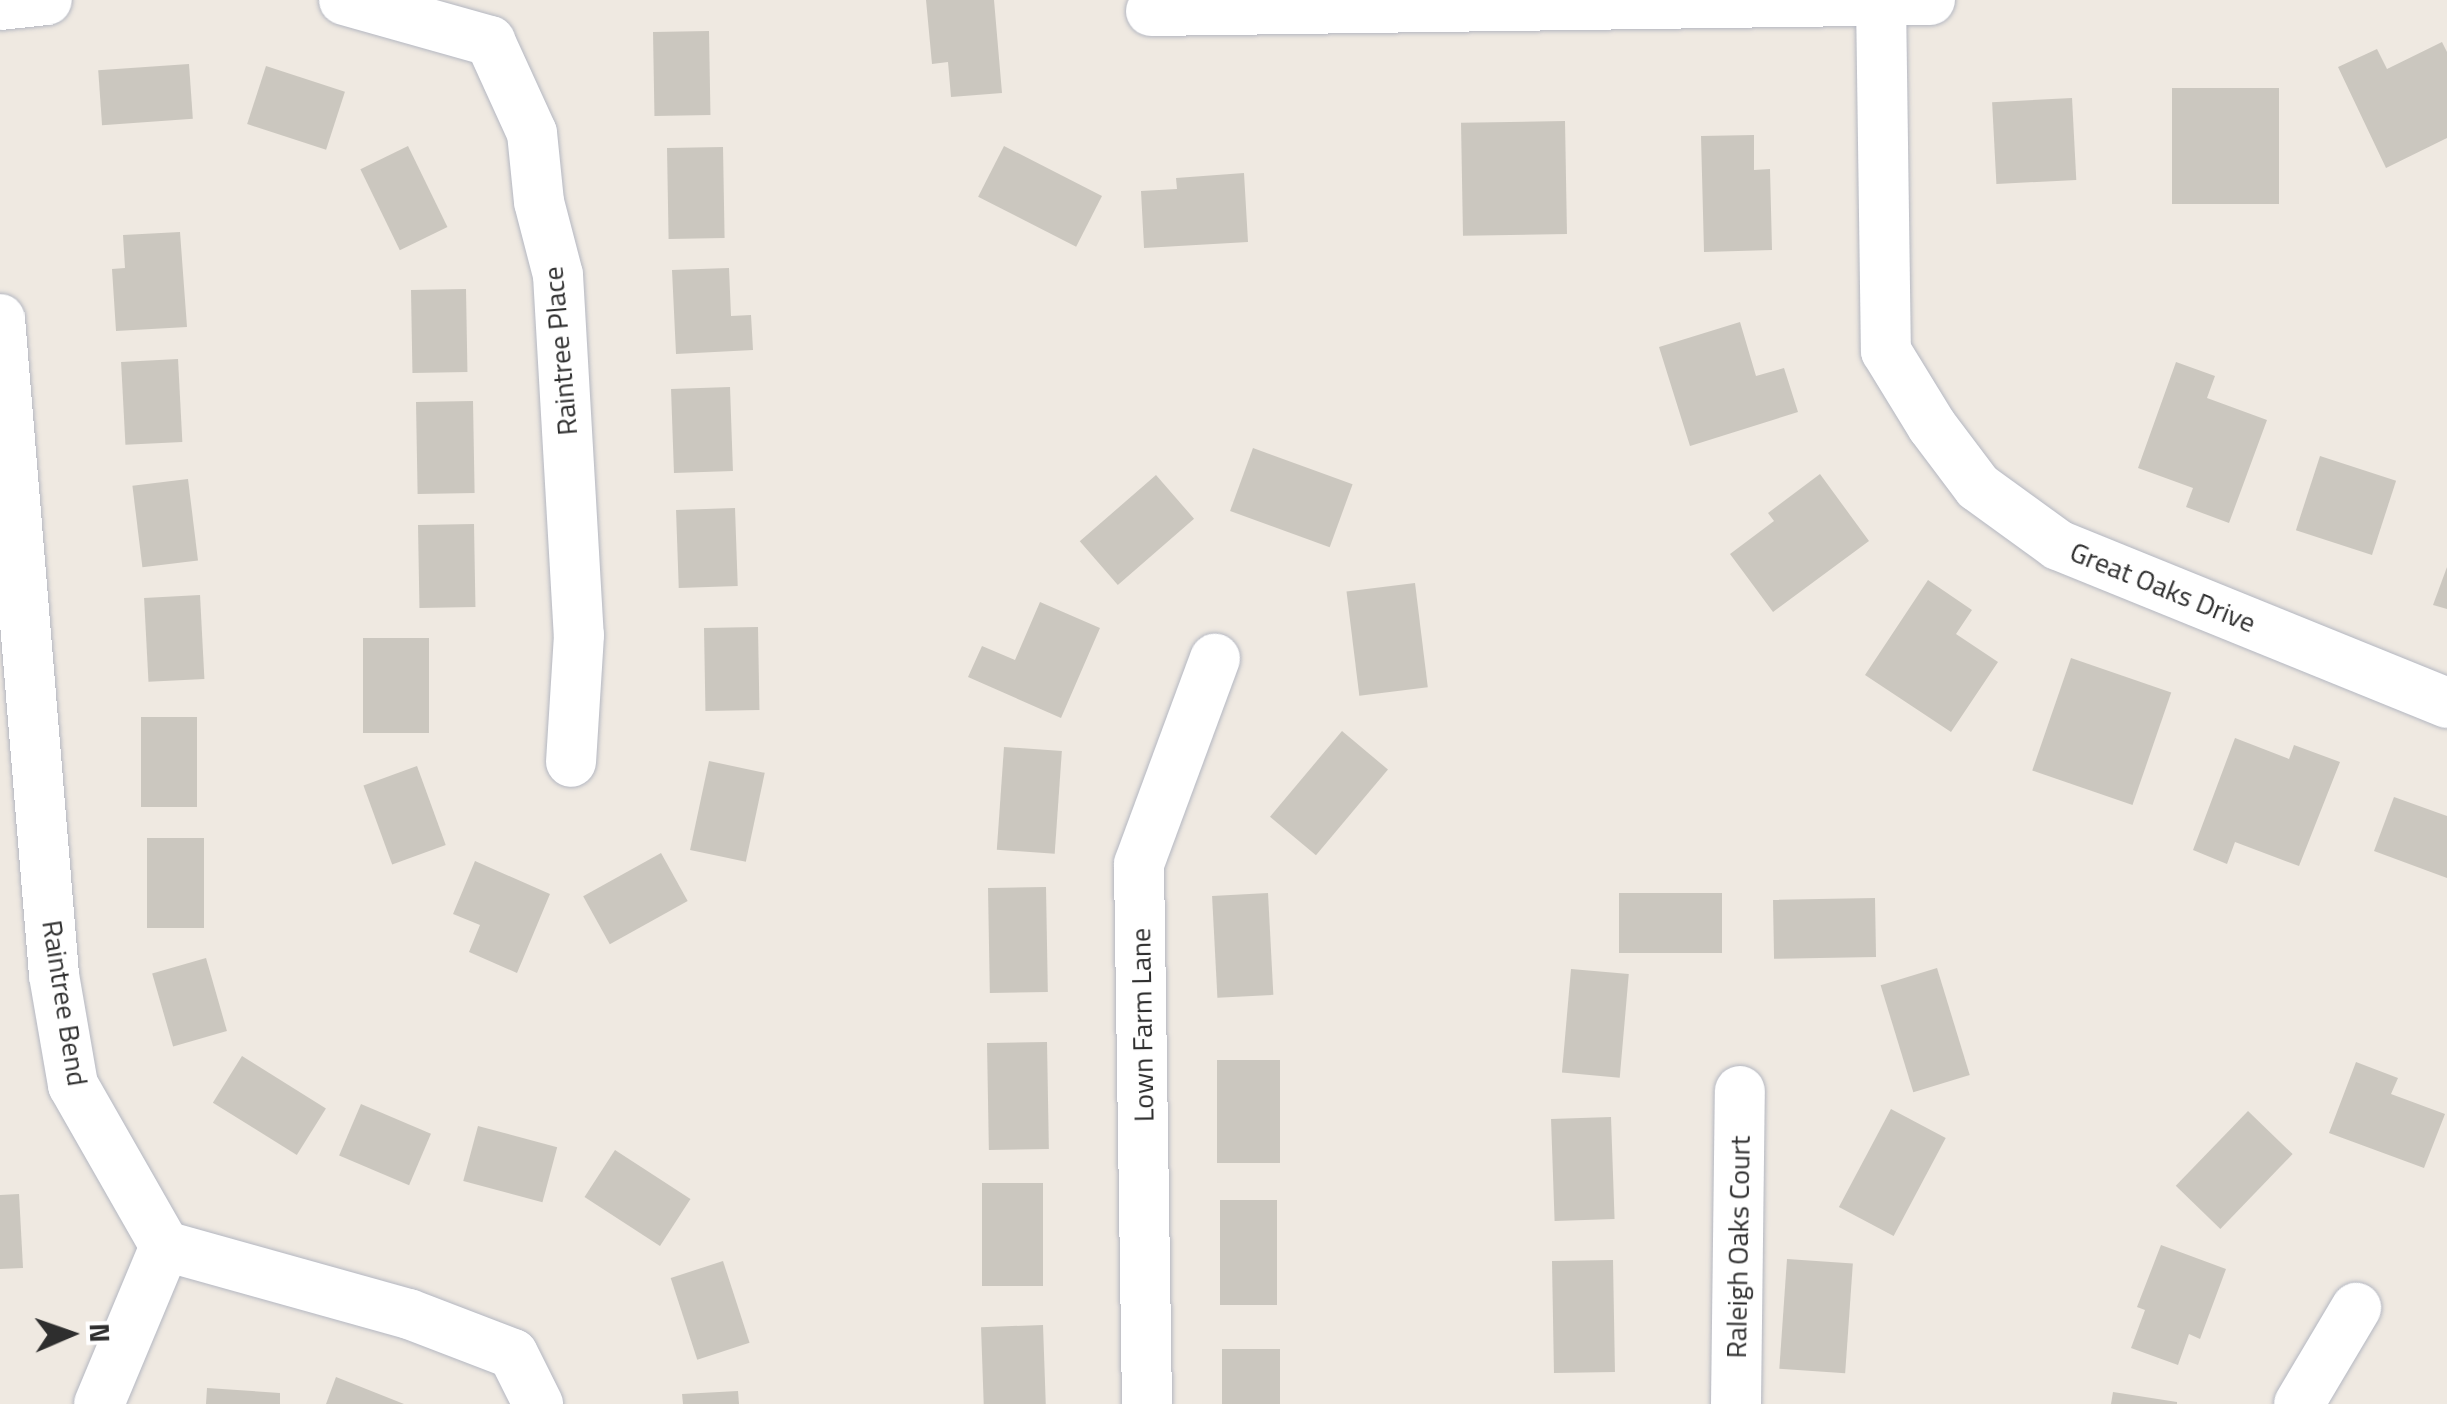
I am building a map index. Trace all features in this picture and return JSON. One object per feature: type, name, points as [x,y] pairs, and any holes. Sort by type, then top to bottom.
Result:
[{"type":"street","points":[[0,5],[47,0]]},
{"type":"street","name":"Raintree Place","points":[[344,0],[490,41],[532,134],[539,202],[560,294],[580,636],[571,762]]},
{"type":"street","points":[[1151,11],[1897,1]]},
{"type":"street","name":"Great Oaks Drive","points":[[1897,1],[1886,352],[1932,426],[1978,487],[2058,545],[2447,702]]},
{"type":"street","name":"Raintree Bend","points":[[0,319],[54,976],[73,1085],[166,1246]]},
{"type":"street","name":"Lown Farm Lane","points":[[1147,1404],[1139,864],[1215,660]]},
{"type":"street","name":"Raleigh Oaks Court","points":[[1736,1404],[1740,1091]]},
{"type":"street","points":[[100,1404],[166,1246],[408,1314],[512,1354],[538,1404]]},
{"type":"street","points":[[2299,1404],[2356,1308]]},
{"type":"building","points":[[926,0],[994,0],[1002,93],[951,97],[948,62],[932,64]]},
{"type":"building","points":[[709,31],[710,115],[654,116],[653,32]]},
{"type":"building","points":[[2442,42],[2447,52],[2447,138],[2386,168],[2338,67],[2377,49],[2387,69]]},
{"type":"building","points":[[189,64],[193,119],[102,125],[98,70]]},
{"type":"building","points":[[266,66],[345,92],[326,150],[247,124]]},
{"type":"building","points":[[2172,88],[2279,88],[2279,204],[2172,204]]},
{"type":"building","points":[[2072,98],[2076,180],[1996,184],[1992,102]]},
{"type":"building","points":[[1565,121],[1567,234],[1463,236],[1461,123]]},
{"type":"building","points":[[1754,135],[1754,170],[1770,169],[1772,250],[1704,252],[1701,136]]},
{"type":"building","points":[[408,146],[447,227],[400,250],[360,169]]},
{"type":"building","points":[[1004,146],[1102,196],[1076,247],[978,197]]},
{"type":"building","points":[[723,147],[725,238],[669,239],[667,148]]},
{"type":"building","points":[[1244,173],[1248,242],[1144,248],[1141,191],[1177,189],[1176,178]]},
{"type":"building","points":[[180,232],[187,327],[116,331],[112,269],[125,268],[123,235]]},
{"type":"building","points":[[729,268],[731,316],[751,315],[753,350],[676,354],[672,270]]},
{"type":"building","points":[[466,289],[467,372],[412,373],[411,290]]},
{"type":"building","points":[[1740,322],[1756,376],[1784,368],[1798,412],[1690,446],[1659,347]]},
{"type":"building","points":[[178,359],[182,442],[125,445],[121,362]]},
{"type":"building","points":[[2176,362],[2215,376],[2207,398],[2267,420],[2229,523],[2186,507],[2193,488],[2138,468]]},
{"type":"building","points":[[730,387],[733,471],[674,473],[671,389]]},
{"type":"building","points":[[473,401],[475,493],[418,494],[416,402]]},
{"type":"building","points":[[1253,448],[1353,484],[1330,547],[1230,511]]},
{"type":"building","points":[[2320,456],[2396,481],[2372,555],[2296,530]]},
{"type":"building","points":[[1820,474],[1869,541],[1773,612],[1730,554],[1774,521],[1768,513]]},
{"type":"building","points":[[1156,475],[1194,519],[1118,585],[1080,541]]},
{"type":"building","points":[[188,479],[198,560],[142,567],[132,486]]},
{"type":"building","points":[[735,508],[738,586],[679,588],[676,510]]},
{"type":"building","points":[[474,524],[475,607],[419,608],[418,525]]},
{"type":"building","points":[[2447,567],[2447,609],[2433,605]]},
{"type":"building","points":[[1928,580],[1972,610],[1956,634],[1998,662],[1951,732],[1865,675]]},
{"type":"building","points":[[1415,583],[1428,687],[1359,696],[1347,591]]},
{"type":"building","points":[[200,595],[204,679],[148,682],[144,598]]},
{"type":"building","points":[[1040,602],[1100,628],[1061,718],[968,677],[982,646],[1015,660]]},
{"type":"building","points":[[758,627],[759,710],[705,711],[704,628]]},
{"type":"building","points":[[363,638],[429,638],[429,733],[363,733]]},
{"type":"building","points":[[2071,658],[2171,693],[2132,805],[2032,771]]},
{"type":"building","points":[[141,717],[197,717],[197,807],[141,807]]},
{"type":"building","points":[[1342,731],[1388,770],[1316,855],[1270,817]]},
{"type":"building","points":[[2235,738],[2289,759],[2294,745],[2340,762],[2299,866],[2235,842],[2227,864],[2193,850]]},
{"type":"building","points":[[1004,747],[1062,751],[1055,854],[997,850]]},
{"type":"building","points":[[709,761],[765,773],[746,862],[690,850]]},
{"type":"building","points":[[417,766],[446,845],[392,864],[363,785]]},
{"type":"building","points":[[2394,797],[2447,816],[2447,878],[2374,851]]},
{"type":"building","points":[[147,838],[204,838],[204,928],[147,928]]},
{"type":"building","points":[[661,853],[688,901],[610,944],[583,896]]},
{"type":"building","points":[[475,861],[550,894],[517,973],[469,952],[480,925],[453,914]]},
{"type":"building","points":[[1046,887],[1048,992],[990,993],[988,888]]},
{"type":"building","points":[[1268,893],[1273,995],[1217,998],[1212,896]]},
{"type":"building","points":[[1619,893],[1722,893],[1722,953],[1619,953]]},
{"type":"building","points":[[1875,898],[1876,957],[1774,959],[1773,900]]},
{"type":"building","points":[[206,958],[227,1031],[173,1046],[152,973]]},
{"type":"building","points":[[1937,968],[1970,1075],[1913,1092],[1881,985]]},
{"type":"building","points":[[1571,969],[1629,974],[1620,1078],[1562,1073]]},
{"type":"building","points":[[1047,1042],[1049,1149],[989,1150],[987,1043]]},
{"type":"building","points":[[242,1056],[326,1108],[297,1155],[213,1103]]},
{"type":"building","points":[[1217,1060],[1280,1060],[1280,1163],[1217,1163]]},
{"type":"building","points":[[2356,1062],[2398,1078],[2391,1094],[2445,1114],[2424,1168],[2329,1133]]},
{"type":"building","points":[[361,1104],[431,1134],[409,1185],[339,1156]]},
{"type":"building","points":[[1891,1109],[1946,1138],[1894,1236],[1839,1207]]},
{"type":"building","points":[[2248,1111],[2293,1154],[2220,1229],[2176,1186]]},
{"type":"building","points":[[1611,1117],[1615,1219],[1555,1221],[1551,1119]]},
{"type":"building","points":[[478,1126],[557,1147],[542,1202],[463,1181]]},
{"type":"building","points":[[615,1150],[690,1199],[660,1246],[585,1197]]},
{"type":"building","points":[[982,1183],[1043,1183],[1043,1286],[982,1286]]},
{"type":"building","points":[[19,1194],[23,1268],[0,1269],[0,1195]]},
{"type":"building","points":[[1220,1200],[1277,1200],[1277,1305],[1220,1305]]},
{"type":"building","points":[[2161,1245],[2226,1269],[2200,1339],[2189,1334],[2178,1365],[2131,1348],[2145,1310],[2137,1307]]},
{"type":"building","points":[[1787,1259],[1853,1264],[1845,1373],[1779,1369]]},
{"type":"building","points":[[1613,1260],[1615,1372],[1554,1373],[1552,1261]]},
{"type":"building","points":[[723,1261],[750,1343],[697,1360],[671,1278]]},
{"type":"building","points":[[1043,1325],[1046,1404],[984,1404],[981,1327]]},
{"type":"building","points":[[1222,1349],[1280,1349],[1280,1404],[1222,1404]]},
{"type":"building","points":[[336,1377],[404,1404],[326,1404]]},
{"type":"building","points":[[207,1388],[280,1393],[280,1404],[206,1404]]},
{"type":"building","points":[[738,1391],[739,1404],[683,1404],[682,1394]]},
{"type":"building","points":[[2113,1392],[2177,1402],[2177,1404],[2111,1404]]}]
